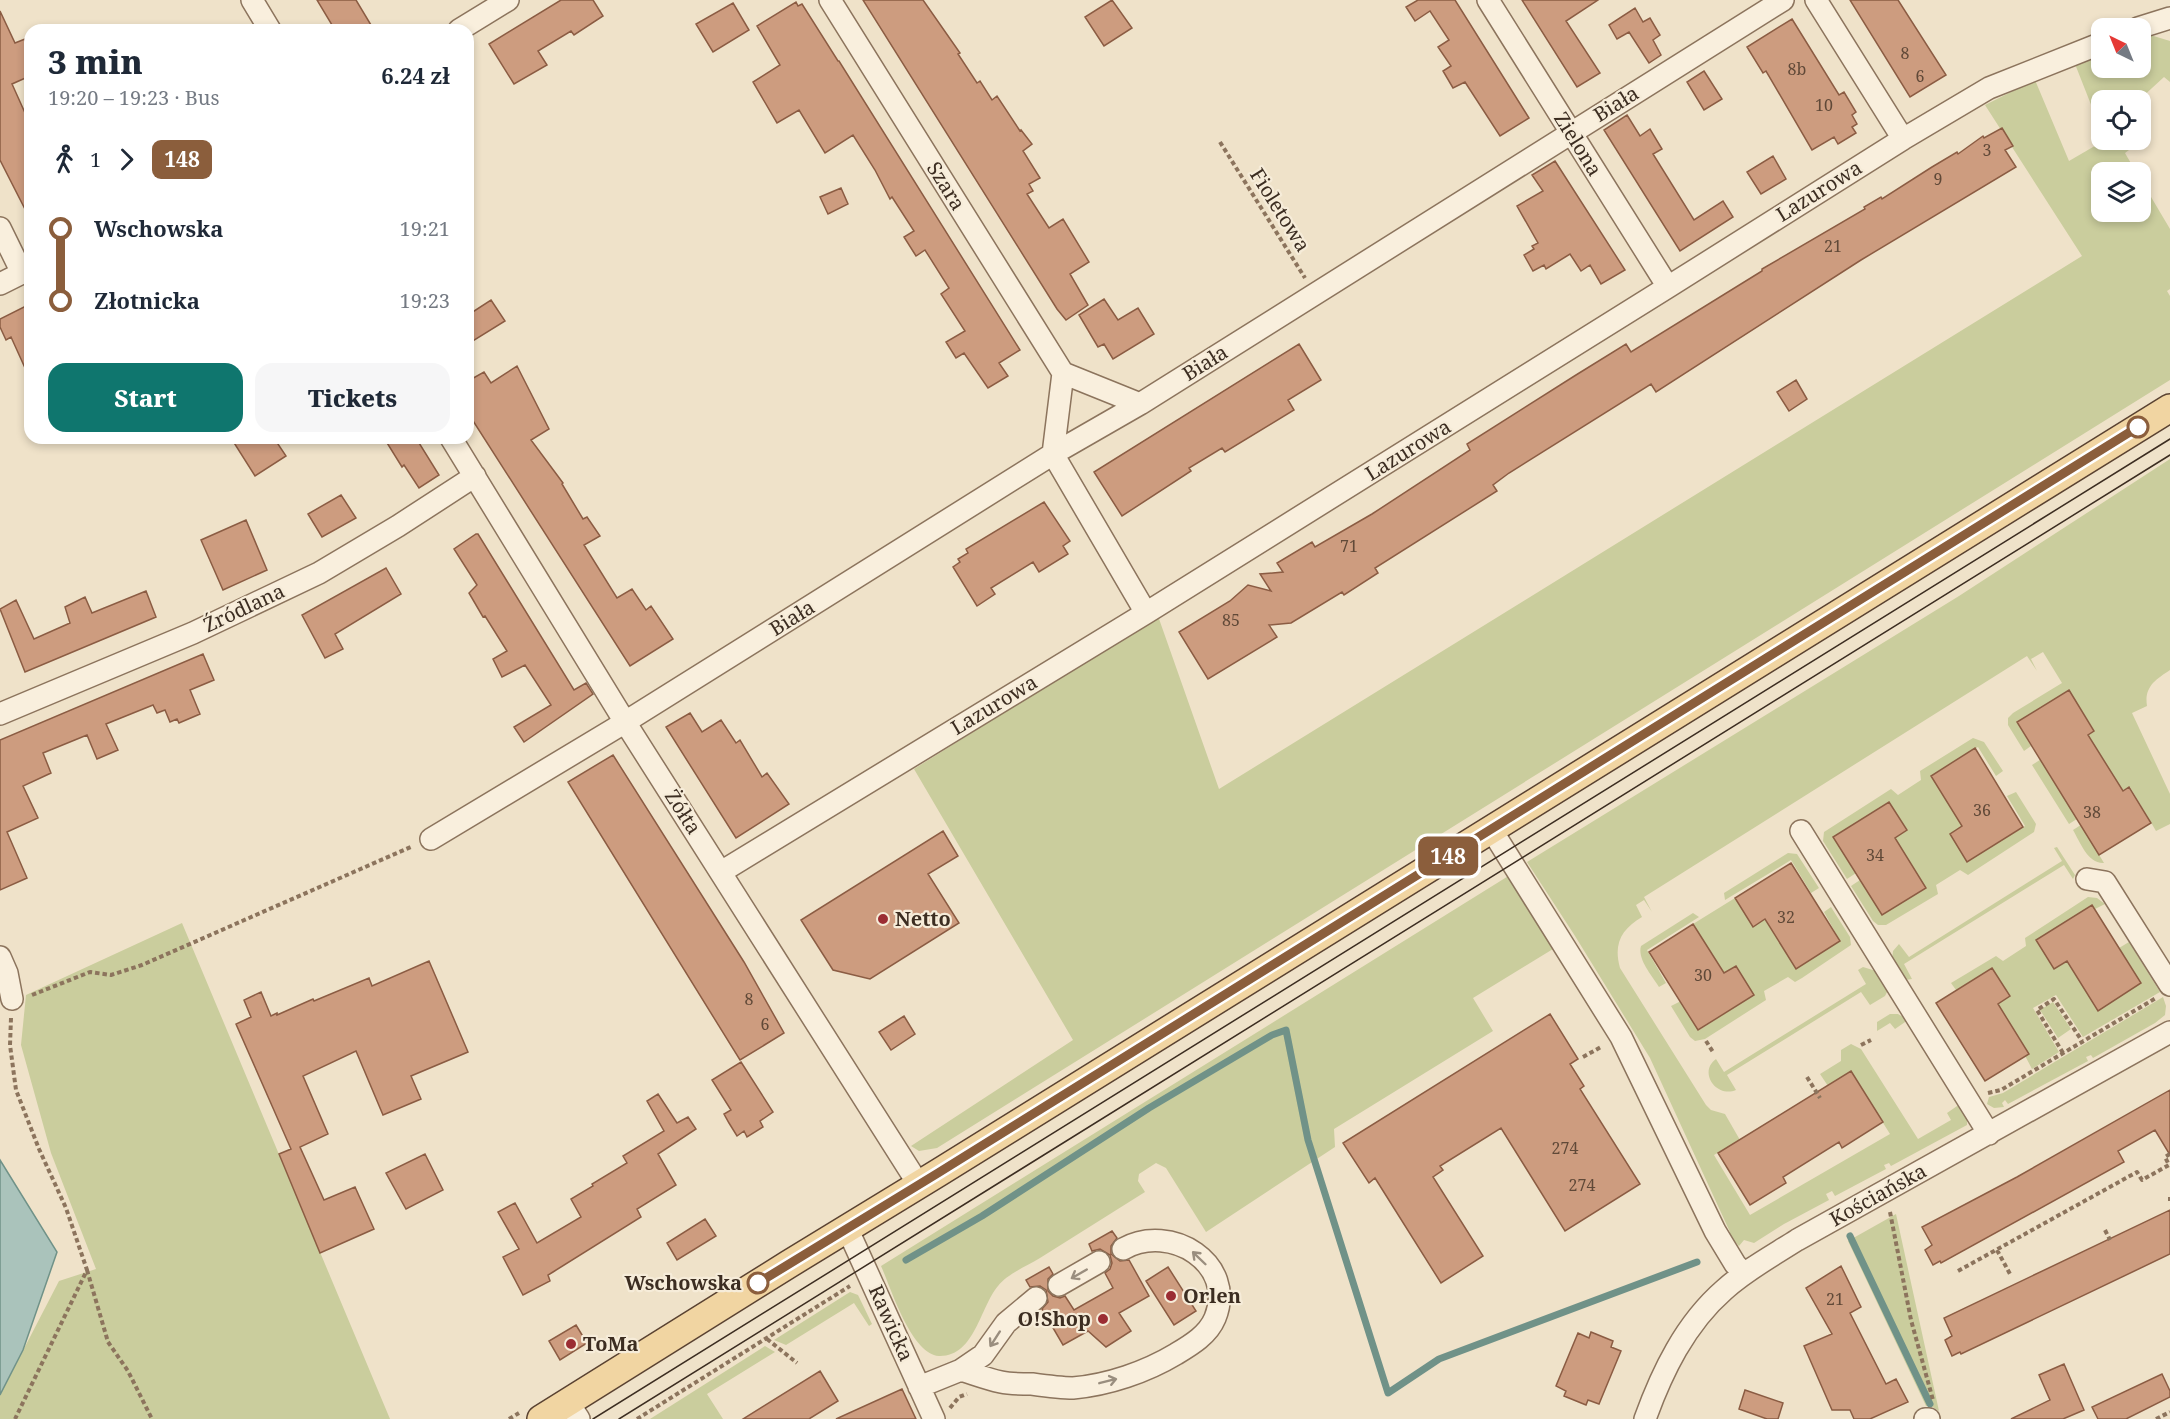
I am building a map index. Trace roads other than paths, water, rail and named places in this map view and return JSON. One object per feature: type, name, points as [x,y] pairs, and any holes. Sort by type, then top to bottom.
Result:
[{"type":"main road","points":[[542,1419],[574,1411],[847,1228],[2170,408]]},
{"type":"street","points":[[252,0],[266,24]]},
{"type":"street","points":[[469,24],[508,0]]},
{"type":"street","name":"Szara","points":[[830,0],[1063,372]]},
{"type":"street","name":"Zielona","points":[[1488,0],[1668,287]]},
{"type":"street","name":"Biała","points":[[431,839],[625,722],[1053,454],[1140,404],[1783,0]]},
{"type":"street","points":[[1816,0],[1903,139]]},
{"type":"street","points":[[2151,24],[2170,18]]},
{"type":"street","name":"Lazurowa","points":[[722,872],[1146,613],[1989,87],[2091,47]]},
{"type":"street","points":[[0,228],[24,268]]},
{"type":"street","points":[[0,284],[24,272]]},
{"type":"street","points":[[1140,404],[1063,372],[1053,454],[1146,613]]},
{"type":"street","name":"Żółta","points":[[455,444],[625,722],[919,1185]]},
{"type":"street","name":"Źródlana","points":[[0,714],[193,633],[319,573],[398,526],[475,476]]},
{"type":"street","points":[[1491,829],[1621,1037],[1715,1231],[1744,1274]]},
{"type":"street","points":[[1801,831],[1989,1134]]},
{"type":"street","points":[[2087,879],[2105,882],[2167,989]]},
{"type":"street","points":[[0,957],[7,972],[12,999]]},
{"type":"street","name":"Kościańska","points":[[1645,1419],[1659,1380],[1680,1344],[1706,1308],[1744,1274],[1797,1240],[2170,1032]]},
{"type":"street","name":"Rawicka","points":[[847,1228],[919,1388],[941,1415]]},
{"type":"street","points":[[962,1370],[1001,1382],[1072,1388],[1125,1377],[1150,1368],[1204,1335],[1216,1317],[1219,1296],[1213,1274],[1206,1263],[1187,1247],[1164,1240],[1142,1241],[1123,1249]]},
{"type":"street","points":[[1059,1285],[1099,1262]]},
{"type":"street","points":[[919,1388],[962,1370],[983,1355],[1006,1323],[1036,1299]]},
{"type":"water","points":[[0,1160],[57,1252],[23,1350],[0,1395]]},
{"type":"waterway","points":[[906,1260],[982,1216],[1149,1108],[1272,1035],[1286,1030],[1308,1140],[1388,1393],[1439,1359],[1697,1262]]},
{"type":"waterway","points":[[1850,1236],[1930,1404]]},
{"type":"tram line","points":[[593,1419],[2170,439]]},
{"type":"tram line","points":[[619,1419],[2170,455]]},
{"type":"place","name":"Netto","points":[[883,919]]},
{"type":"place","name":"Wschowska","points":[[758,1283]]},
{"type":"place","name":"Orlen","points":[[1171,1296]]},
{"type":"place","name":"O!Shop","points":[[1103,1319]]},
{"type":"place","name":"ToMa","points":[[571,1344]]}]
